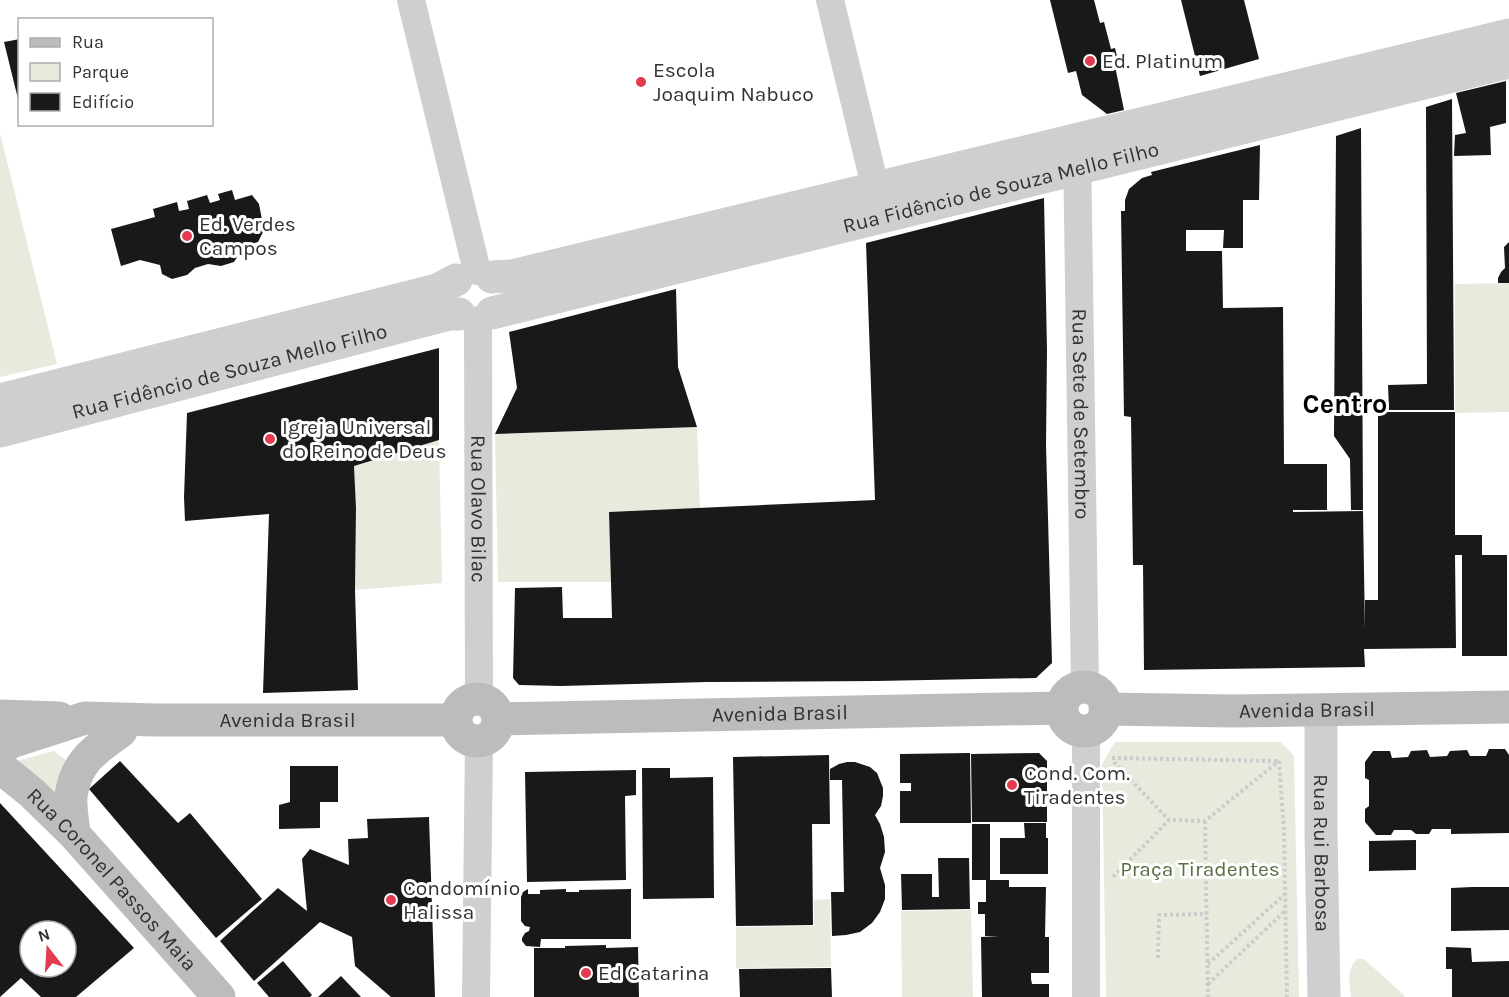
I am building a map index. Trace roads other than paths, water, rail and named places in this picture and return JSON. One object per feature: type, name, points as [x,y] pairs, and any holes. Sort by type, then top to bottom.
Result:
[{"type":"main road","name":"Avenida Brasil","points":[[0,750],[10,742],[85,718],[478,720],[1084,709],[1321,711],[1509,706]]},
{"type":"main road","points":[[0,716],[85,718]]},
{"type":"main road","name":"Avenida Brasil","points":[[0,767],[43,756],[155,720]]},
{"type":"main road","points":[[74,834],[71,798],[78,770],[93,752],[122,731]]},
{"type":"main road","name":"Rua Coronel Passos Maia","points":[[0,767],[32,793],[74,834],[219,997]]},
{"type":"main road","points":[[0,784],[32,793]]},
{"type":"street","points":[[411,0],[475,276]]},
{"type":"street","points":[[830,0],[879,202]]},
{"type":"street","name":"Rua Fidêncio de Souza Mello Filho","points":[[0,400],[116,385],[256,350],[448,314],[476,315],[695,247],[1379,80],[1509,35]]},
{"type":"street","name":"Rua Fidêncio de Souza Mello Filho","points":[[1379,80],[1509,62]]},
{"type":"street","name":"Rua Sete de Setembro","points":[[1077,154],[1086,997]]},
{"type":"street","name":"Rua Fidêncio de Souza Mello Filho","points":[[256,350],[475,276],[512,276],[695,247]]},
{"type":"street","points":[[475,276],[497,283],[500,298],[497,306],[476,315],[456,311],[452,303],[452,287],[475,276]]},
{"type":"street","name":"Rua Olavo Bilac","points":[[476,315],[478,720],[476,997]]},
{"type":"street","name":"Rua Fidêncio de Souza Mello Filho","points":[[0,431],[116,385]]},
{"type":"street","name":"Rua Rui Barbosa","points":[[1321,711],[1324,997]]},
{"type":"place","name":"Ed. Platinum","points":[[1090,61]]},
{"type":"place","name":"Escola Joaquim Nabuco","points":[[641,82]]},
{"type":"place","name":"Ed. Verdes Campos","points":[[187,236]]},
{"type":"place","name":"Igreja Universal do Reino de Deus","points":[[270,439]]},
{"type":"place","name":"Cond. Com. Tiradentes","points":[[1012,785]]},
{"type":"place","name":"Condomínio Halissa","points":[[391,900]]},
{"type":"place","name":"Ed Catarina","points":[[586,973]]},
{"type":"district","name":"Centro","points":[[1345,404]]},
{"type":"park label","name":"Praça Tiradentes","points":[[1200,869]]}]
